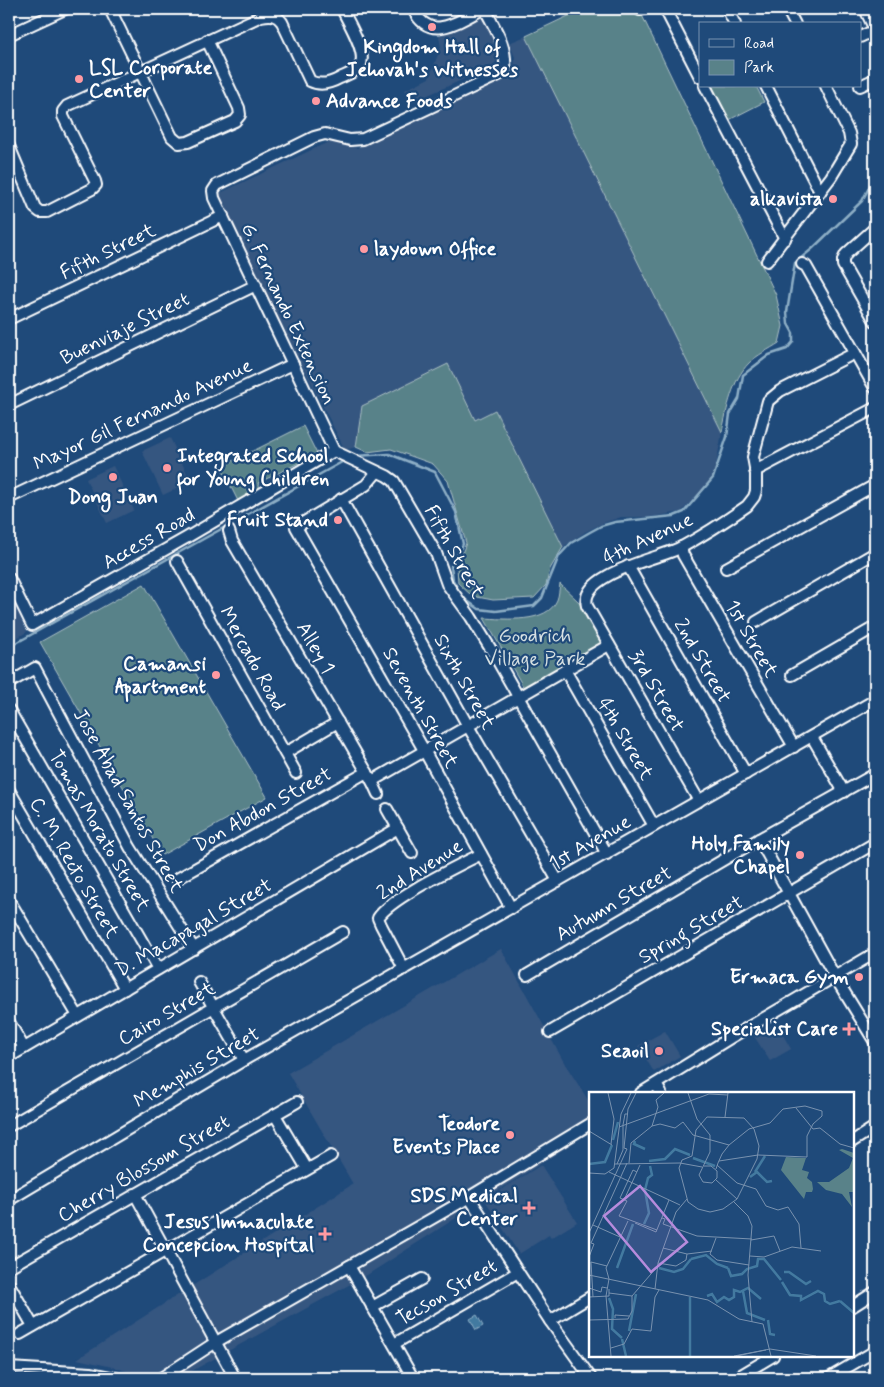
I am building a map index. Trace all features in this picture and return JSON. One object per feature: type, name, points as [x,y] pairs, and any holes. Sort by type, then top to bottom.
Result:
[{"type":"street","points":[[9,35],[64,9]]},
{"type":"street","points":[[110,9],[176,142],[185,143],[238,119],[240,110],[207,40]]},
{"type":"street","points":[[9,146],[35,208],[40,212],[47,212],[92,190],[96,185],[63,116],[63,111],[67,106],[207,40],[261,16],[270,14],[278,17],[282,22],[307,77],[314,83],[332,82],[356,70],[362,61],[362,51],[342,9]]},
{"type":"street","points":[[413,9],[418,19],[427,26],[441,29],[484,9]]},
{"type":"street","name":"G. Fernando Extension","points":[[334,451],[214,198],[213,191],[217,185],[314,138],[325,134],[350,140],[363,139],[499,75],[505,69],[506,56],[504,47],[484,9]]},
{"type":"street","points":[[664,9],[699,75]]},
{"type":"street","points":[[727,9],[733,22]]},
{"type":"street","points":[[787,9],[794,22]]},
{"type":"street","points":[[862,36],[875,30],[865,9]]},
{"type":"street","points":[[862,85],[875,79]]},
{"type":"street","points":[[706,88],[785,239]]},
{"type":"street","points":[[767,88],[820,192]]},
{"type":"street","points":[[767,261],[820,192],[851,144],[849,133],[827,88]]},
{"type":"street","name":"Fifth Street","points":[[9,319],[223,216]]},
{"type":"street","points":[[875,228],[846,254],[842,260],[875,321]]},
{"type":"street","points":[[802,264],[806,266],[875,388]]},
{"type":"street","name":"Buenviaje Street","points":[[9,405],[256,285]]},
{"type":"street","name":"4th Avenue","points":[[586,597],[590,590],[600,581],[628,566],[681,548],[747,506],[756,491],[755,471],[752,461],[753,454],[770,399],[780,391],[855,353]]},
{"type":"street","name":"Mayor Gil Fernando Avenue","points":[[9,498],[292,364]]},
{"type":"street","points":[[755,471],[875,408]]},
{"type":"street","name":"Fifth Street","points":[[334,451],[394,481],[436,553],[447,584],[470,617],[607,854]]},
{"type":"street","name":"Access Road","points":[[9,578],[32,625],[334,451]]},
{"type":"street","points":[[341,499],[366,485],[372,470]]},
{"type":"street","points":[[726,568],[875,485]]},
{"type":"street","name":"Seventh Street","points":[[341,499],[296,527],[425,752],[511,908]]},
{"type":"street","name":"Sixth Street","points":[[341,499],[468,726],[558,881]]},
{"type":"street","name":"Alley 1","points":[[229,532],[232,541],[370,776],[378,794]]},
{"type":"street","name":"1st Street","points":[[681,548],[683,555],[794,746]]},
{"type":"street","points":[[756,622],[875,553]]},
{"type":"street","name":"Mercado Road","points":[[177,561],[296,773]]},
{"type":"street","name":"2nd Street","points":[[628,566],[746,774]]},
{"type":"street","name":"3rd Street","points":[[586,597],[587,606],[698,801]]},
{"type":"street","points":[[792,675],[875,627]]},
{"type":"street","name":"Don Abdon Street","points":[[177,879],[370,776],[425,752],[609,645]]},
{"type":"street","name":"Jose Abad Santos Street","points":[[9,683],[35,668],[130,847],[194,949]]},
{"type":"street","name":"4th Street","points":[[565,670],[654,826]]},
{"type":"street","name":"1st Avenue","points":[[404,969],[875,700]]},
{"type":"street","name":"Tomas Morato Street","points":[[9,710],[158,970]]},
{"type":"street","points":[[285,754],[338,722]]},
{"type":"street","points":[[812,737],[844,792]]},
{"type":"street","name":"Autumn Street","points":[[527,975],[759,839],[875,774]]},
{"type":"street","name":"C. M. Recto Street","points":[[9,790],[125,989]]},
{"type":"street","points":[[387,809],[412,853]]},
{"type":"street","name":"D. Macapagal Street","points":[[9,1057],[398,828]]},
{"type":"street","points":[[759,839],[835,977],[875,1042]]},
{"type":"street","name":"Spring Street","points":[[550,1032],[875,843]]},
{"type":"street","name":"2nd Avenue","points":[[404,969],[378,918],[397,901],[481,854]]},
{"type":"street","points":[[9,900],[78,1016]]},
{"type":"street","name":"Cairo Street","points":[[9,1126],[343,932]]},
{"type":"street","points":[[643,1092],[875,953]]},
{"type":"street","name":"Memphis Street","points":[[9,1200],[244,1060],[404,969]]},
{"type":"street","points":[[199,982],[244,1060]]},
{"type":"street","points":[[9,1022],[24,1048]]},
{"type":"street","points":[[656,1084],[660,1092]]},
{"type":"street","name":"Cherry Blossom Street","points":[[9,1267],[297,1102]]},
{"type":"street","points":[[275,1114],[307,1169]]},
{"type":"street","points":[[161,1378],[216,1342],[469,1197],[589,1125]]},
{"type":"street","points":[[854,1140],[875,1127]]},
{"type":"street","points":[[20,1334],[331,1156]]},
{"type":"street","points":[[135,1194],[235,1378]]},
{"type":"street","points":[[469,1197],[550,1321],[591,1378]]},
{"type":"street","points":[[349,1266],[413,1378]]},
{"type":"street","name":"Tecson Street","points":[[394,1344],[518,1272]]},
{"type":"street","points":[[372,1307],[422,1279]]},
{"type":"street","points":[[9,1284],[33,1326]]},
{"type":"street","points":[[854,1305],[875,1292]]},
{"type":"street","points":[[550,1321],[589,1298]]},
{"type":"street","points":[[830,1378],[875,1351]]},
{"type":"street","points":[[736,1378],[771,1357]]},
{"type":"street","points":[[9,1368],[91,1373],[116,1378]]},
{"type":"shaded area","points":[[484,16],[499,47],[499,57],[493,66],[410,103],[405,90],[429,78],[441,47],[439,36]]},
{"type":"shaded area","points":[[526,36],[722,432],[712,480],[681,512],[650,517],[621,517],[585,532],[563,547],[495,410],[475,420],[362,406],[356,447],[345,450],[216,195],[330,142],[357,148],[502,79],[514,70],[515,57],[509,43]]},
{"type":"shaded area","name":"Integrated School for Young Children","points":[[170,438],[191,482],[163,495],[142,451]]},
{"type":"shaded area","points":[[113,466],[134,510],[107,523],[86,479]]},
{"type":"shaded area","points":[[9,594],[27,632],[9,642]]},
{"type":"shaded area","points":[[501,949],[565,1064],[589,1101],[589,1133],[367,1275],[179,1378],[145,1378],[117,1368],[77,1359],[353,1184],[288,1073]]},
{"type":"shaded area","points":[[776,1023],[791,1049],[770,1061],[754,1036]]},
{"type":"shaded area","points":[[665,1031],[680,1056],[654,1072],[638,1046]]},
{"type":"shaded area","name":"SDS Medical Center","points":[[541,1165],[577,1222],[551,1238],[549,1235],[519,1254],[485,1200]]},
{"type":"shaded area","points":[[477,1315],[483,1326],[476,1330],[470,1319]]},
{"type":"green space","points":[[583,9],[639,9],[776,295],[783,326],[779,343],[756,357],[743,370],[734,386],[722,432],[526,36]]},
{"type":"green space","points":[[708,88],[757,88],[764,102],[725,122]]},
{"type":"green space","points":[[448,364],[475,420],[495,410],[563,547],[550,569],[546,585],[534,598],[493,600],[472,596],[458,583],[457,567],[466,543],[448,481],[433,464],[391,449],[367,452],[356,447],[362,406]]},
{"type":"green space","points":[[303,426],[317,454],[258,483],[262,492],[239,503],[221,467]]},
{"type":"green space","points":[[144,584],[267,797],[162,855],[40,642]]},
{"type":"green space","name":"Goodrich Village Park","points":[[560,584],[578,601],[601,637],[601,643],[524,688],[484,618],[514,619],[535,617],[544,613],[552,608],[557,600]]},
{"type":"waterway","points":[[354,456],[389,454],[435,472],[456,512],[463,544],[451,566],[453,580],[463,598],[479,609],[496,611],[534,606],[542,598],[559,556],[571,543],[601,526],[615,522],[674,516],[684,512],[713,478],[727,437],[730,414],[739,399],[743,375],[769,355],[787,349],[793,342],[793,333],[788,324],[787,312],[795,263],[862,201],[875,176]]},
{"type":"waterway","points":[[9,647],[342,462]]},
{"type":"place","name":"Kingdom Hall of Jehovah's Witnesses","points":[[432,27]]},
{"type":"place","name":"LSL Corporate Center","points":[[79,79]]},
{"type":"place","name":"Advance Foods","points":[[316,101]]},
{"type":"place","name":"alkavista","points":[[833,199]]},
{"type":"place","name":"laydown Office","points":[[364,249]]},
{"type":"place","name":"Integrated School for Young Children","points":[[167,468]]},
{"type":"place","name":"Dong Juan","points":[[113,477]]},
{"type":"place","name":"Fruit Stand","points":[[338,520]]},
{"type":"place","name":"Camansi Apartment","points":[[216,675]]},
{"type":"place","name":"Holy Family Chapel","points":[[800,855]]},
{"type":"place","name":"Ermaca Gym","points":[[859,977]]},
{"type":"place","name":"Specialist Care","points":[[849,1029]]},
{"type":"place","name":"Seaoil","points":[[659,1051]]},
{"type":"place","name":"Teodore Events Place","points":[[510,1135]]},
{"type":"place","name":"SDS Medical Center","points":[[529,1208]]},
{"type":"place","name":"Jesus Immaculate Concepcion Hospital","points":[[325,1234]]}]
